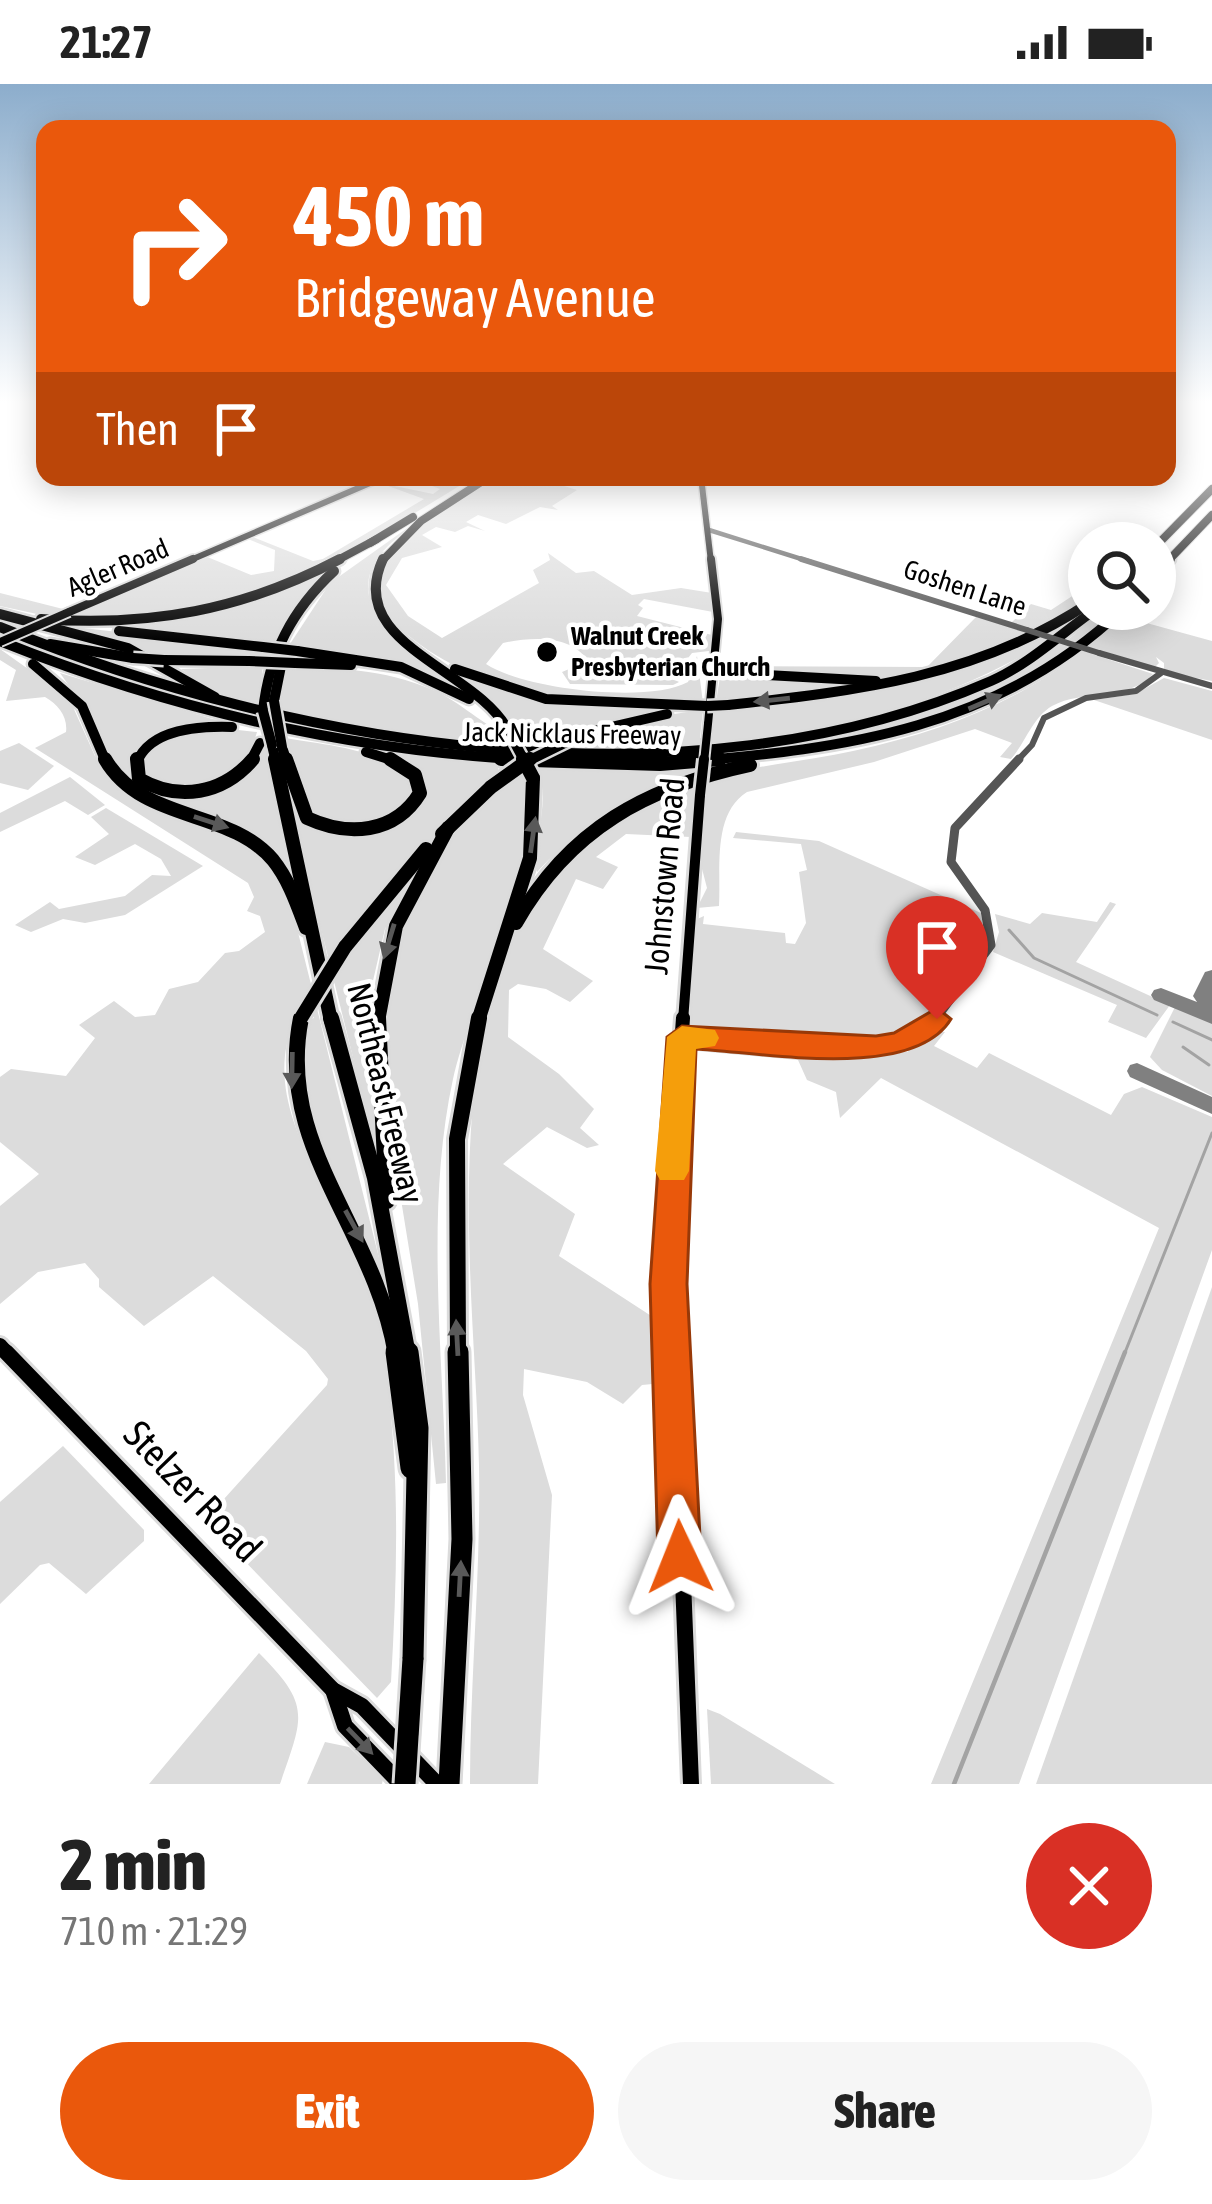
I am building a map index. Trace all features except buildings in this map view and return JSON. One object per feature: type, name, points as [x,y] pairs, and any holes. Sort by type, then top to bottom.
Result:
[{"type":"highway","points":[[0,617],[117,624],[220,612],[292,586],[469,486]]},
{"type":"highway","points":[[267,703],[289,638],[326,585],[382,541],[471,486]]},
{"type":"highway","points":[[473,486],[401,536],[378,563],[373,594],[390,628],[469,688],[505,721],[509,732]]},
{"type":"highway","points":[[1176,526],[1212,489]]},
{"type":"highway","points":[[1176,553],[1212,515]]},
{"type":"highway","points":[[267,703],[268,670],[288,622],[324,580],[377,539]]},
{"type":"highway","points":[[0,617],[128,648],[204,693],[295,721]]},
{"type":"highway","points":[[0,617],[56,646],[133,658],[249,661],[296,657]]},
{"type":"highway","name":"Jack Nicklaus Freeway","points":[[0,617],[123,680],[295,721],[531,749],[706,747],[806,735],[966,693],[1047,651],[1072,630]]},
{"type":"highway","points":[[40,619],[263,647],[397,673],[465,697],[509,732]]},
{"type":"highway","points":[[418,1533],[378,1279],[317,1163],[293,1102],[290,1069],[301,1018],[345,947],[448,828],[491,787],[536,755],[585,733],[692,708],[941,676],[1007,655],[1068,619]]},
{"type":"highway","points":[[390,628],[470,677],[526,696],[627,707],[692,708]]},
{"type":"highway","name":"Jack Nicklaus Freeway","points":[[1,642],[134,694],[284,732],[473,757],[619,764],[718,760],[874,739],[951,716],[1027,684],[1101,630]]},
{"type":"highway","points":[[1,642],[69,690],[88,718],[102,758],[122,782],[155,803],[258,842],[284,870],[325,998]]},
{"type":"highway","points":[[713,672],[875,682],[941,676]]},
{"type":"highway","name":"Northeast Freeway","points":[[267,703],[271,745],[325,998],[389,1241],[418,1428],[413,1659],[403,1784]]},
{"type":"highway","points":[[284,732],[190,728],[150,744],[134,767],[149,787],[193,792],[235,778],[271,745],[297,802],[316,823],[339,830],[378,827],[416,803],[420,784],[407,767],[303,735]]},
{"type":"highway","name":"Northeast Freeway","points":[[449,1784],[462,1542],[454,1172],[461,1090],[531,854],[536,810],[532,778],[509,732]]},
{"type":"highway","points":[[494,970],[530,894],[560,853],[628,802],[692,778],[874,739]]},
{"type":"highway","points":[[389,1241],[374,1034],[377,984],[399,910],[448,828]]},
{"type":"main road","name":"Agler Road","points":[[1,642],[363,486]]},
{"type":"main road","name":"Johnstown Road","points":[[691,1784],[668,1284],[700,795],[718,619],[702,486]]},
{"type":"main road","name":"Stelzer Road","points":[[0,1345],[333,1690],[362,1706],[437,1784]]},
{"type":"main road","name":"Stelzer Road","points":[[333,1690],[346,1726],[403,1784]]},
{"type":"street","name":"Goshen Lane","points":[[709,530],[1210,687]]},
{"type":"street","points":[[682,1037],[850,1048],[902,1042],[920,1032],[937,1019],[991,945],[993,931],[985,903],[951,862],[949,839],[955,828],[1032,745],[1053,710],[1086,698],[1136,691],[1161,673]]},
{"type":"shaded area","points":[[388,486],[433,494],[440,489],[432,486],[459,486],[346,555],[220,610],[60,619],[0,606],[0,593],[67,610],[205,556],[251,575],[274,571],[275,550],[248,539],[253,537],[313,561],[323,559],[424,499]]},
{"type":"shaded area","points":[[481,486],[577,490],[552,506],[558,510],[540,507],[506,524],[478,515],[466,522],[485,531],[468,526],[455,532],[436,527],[422,535],[442,547],[402,558],[386,585],[408,616],[442,638],[539,583],[533,570],[550,560],[548,553],[576,573],[594,571],[632,595],[681,588],[712,593],[713,612],[644,599],[638,605],[643,608],[637,616],[712,635],[709,651],[692,653],[685,662],[645,665],[679,682],[673,685],[570,684],[562,672],[588,661],[571,646],[550,640],[503,643],[486,664],[556,686],[645,692],[688,682],[697,656],[703,703],[533,691],[454,665],[419,644],[386,614],[379,569],[425,522]]},
{"type":"shaded area","points":[[413,524],[379,556],[369,577],[369,596],[390,632],[460,688],[417,669],[288,647],[330,583]]},
{"type":"shaded area","points":[[332,567],[288,615],[265,659],[150,656],[48,624],[266,649],[267,644],[98,626],[243,604]]},
{"type":"shaded area","points":[[1068,599],[1068,614],[1042,633],[903,679],[857,680],[718,666],[927,667],[976,617],[1012,622],[1031,604],[1051,610]]},
{"type":"shaded area","points":[[1068,622],[1062,632],[973,680],[880,714],[782,735],[682,745],[580,747],[479,741],[280,712],[283,667],[359,671],[433,690],[489,726],[524,738],[501,710],[457,675],[561,703],[666,710],[608,723],[703,710],[700,738],[710,739],[720,677],[885,683],[718,708],[901,685],[988,662]]},
{"type":"shaded area","points":[[1074,630],[1084,630],[1011,684],[880,731],[731,756],[572,759],[410,746],[302,726],[537,753],[667,753],[794,741],[912,715],[1017,672]]},
{"type":"shaded area","points":[[1110,630],[1172,630],[1212,641],[1212,681],[1164,672],[1164,663],[1156,657],[1159,663],[1153,669],[1095,650],[1092,654],[1153,674],[1132,688],[1052,706],[1011,759],[1000,757],[1012,743],[975,729],[874,762],[747,792],[728,814],[723,828],[719,906],[697,908],[707,888],[700,861],[708,782],[695,783],[691,837],[626,834],[596,857],[618,867],[603,889],[576,879],[543,949],[593,981],[570,1002],[546,989],[518,984],[509,990],[508,1037],[559,1074],[594,1109],[580,1128],[599,1145],[587,1148],[547,1127],[503,1164],[575,1214],[559,1256],[659,1321],[663,1383],[642,1385],[623,1404],[587,1382],[524,1369],[523,1395],[552,1495],[538,1784],[470,1784],[479,1506],[469,1176],[476,1075],[496,979],[535,896],[595,829],[684,784],[853,751],[968,717],[1038,682]]},
{"type":"shaded area","points":[[33,647],[116,680],[234,712],[136,687],[118,681],[81,667]]},
{"type":"shaded area","points":[[0,649],[69,698],[99,765],[119,787],[261,851],[288,892],[383,1274],[298,1107],[304,1021],[314,1018],[306,1000],[289,1037],[284,1073],[290,1110],[373,1289],[391,1417],[396,1531],[393,1644],[391,1682],[377,1698],[205,1520],[327,1385],[328,1379],[306,1351],[213,1276],[144,1326],[99,1287],[99,1279],[85,1263],[38,1272],[0,1304],[0,1206],[39,1174],[0,1142],[0,1077],[11,1069],[66,1076],[95,1038],[79,1025],[114,1001],[135,1017],[155,1015],[169,989],[198,982],[225,953],[239,951],[265,932],[260,916],[247,911],[254,897],[248,883],[35,748],[66,732],[64,716],[45,697],[6,701],[16,670],[0,660]]},
{"type":"shaded area","points":[[263,666],[258,706],[213,690],[181,669]]},
{"type":"shaded area","points":[[60,673],[229,724],[147,744],[139,783],[213,789],[266,744],[296,882],[261,840],[130,784],[103,752],[94,721]]},
{"type":"shaded area","points":[[1164,678],[1212,691],[1212,740],[1094,700],[1135,694]]},
{"type":"shaded area","points":[[220,728],[257,732],[247,764],[202,788],[148,782],[143,754],[174,734]]},
{"type":"shaded area","points":[[285,738],[376,757],[393,765],[417,790],[395,813],[371,823],[313,817]]},
{"type":"shaded area","points":[[19,743],[54,766],[28,790],[0,783],[0,751]]},
{"type":"shaded area","points":[[382,753],[581,767],[750,761],[661,788],[609,813],[537,872],[541,783],[538,769],[523,769],[528,800],[526,838],[505,921],[462,1045],[445,1128],[438,1280],[446,1483],[436,1484],[418,1304],[378,1058],[393,939],[446,841],[522,768],[498,768],[499,777],[399,874],[412,874],[385,929],[369,998],[366,1045],[376,1150],[287,792],[299,812],[369,830],[424,792]]},
{"type":"shaded area","points":[[70,777],[105,805],[88,815],[65,801],[0,832],[0,813]]},
{"type":"shaded area","points":[[106,808],[203,866],[125,915],[85,923],[63,919],[31,932],[15,925],[50,902],[59,909],[125,896],[152,875],[171,876],[161,859],[135,844],[95,865],[75,857],[109,834],[91,817]]},
{"type":"shaded area","points":[[736,832],[819,841],[981,913],[985,944],[972,943],[979,955],[926,1021],[878,1042],[816,1045],[697,1031],[688,1023],[695,920],[704,916],[703,924],[785,933],[786,943],[795,944],[806,923],[799,872],[807,870],[801,844],[733,838]]},
{"type":"shaded area","points":[[1110,902],[1116,904],[1076,962],[1170,1005],[1146,1038],[1108,1022],[1117,1005],[993,952],[999,932],[995,914],[1030,924],[1042,913],[1097,922]]},
{"type":"shaded area","points":[[1175,1007],[1212,1023],[1212,1096],[1162,1070],[1150,1057]]},
{"type":"shaded area","points":[[945,1032],[934,1046],[977,1068],[989,1053],[1111,1115],[1124,1094],[1142,1087],[1212,1117],[1212,1250],[1019,1784],[931,1784],[1159,1228],[881,1078],[840,1118],[836,1092],[807,1080],[798,1060],[698,1051],[908,1052],[910,1044]]},
{"type":"shaded area","points":[[1212,1287],[1212,1784],[1036,1784]]},
{"type":"shaded area","points":[[63,1446],[144,1530],[144,1541],[86,1594],[49,1563],[40,1565],[0,1604],[0,1502]]},
{"type":"shaded area","points":[[259,1653],[288,1686],[298,1713],[280,1784],[149,1784]]},
{"type":"shaded area","points":[[707,1709],[720,1714],[835,1784],[711,1784]]},
{"type":"shaded area","points":[[325,1742],[349,1747],[383,1779],[382,1784],[307,1784]]},
{"type":"waterway","points":[[1009,930],[1034,958],[1157,1015]]},
{"type":"waterway","points":[[1173,1022],[1212,1040]]},
{"type":"waterway","points":[[1183,1047],[1209,1065]]},
{"type":"waterway","points":[[1124,1355],[1212,1133]]},
{"type":"waterway","points":[[954,1784],[1125,1352]]},
{"type":"taxiway","points":[[1212,977],[1203,996],[1212,1014]]},
{"type":"taxiway","points":[[1161,995],[1212,1017]]},
{"type":"taxiway","points":[[1137,1071],[1212,1106]]},
{"type":"slow traffic","points":[[672,1171],[682,1037],[704,1038]]},
{"type":"place","name":"Walnut Creek Presbyterian Church","points":[[547,652]]},
{"type":"route","points":[[680,1557],[668,1284],[682,1037],[876,1047],[902,1042],[937,1019]]}]
